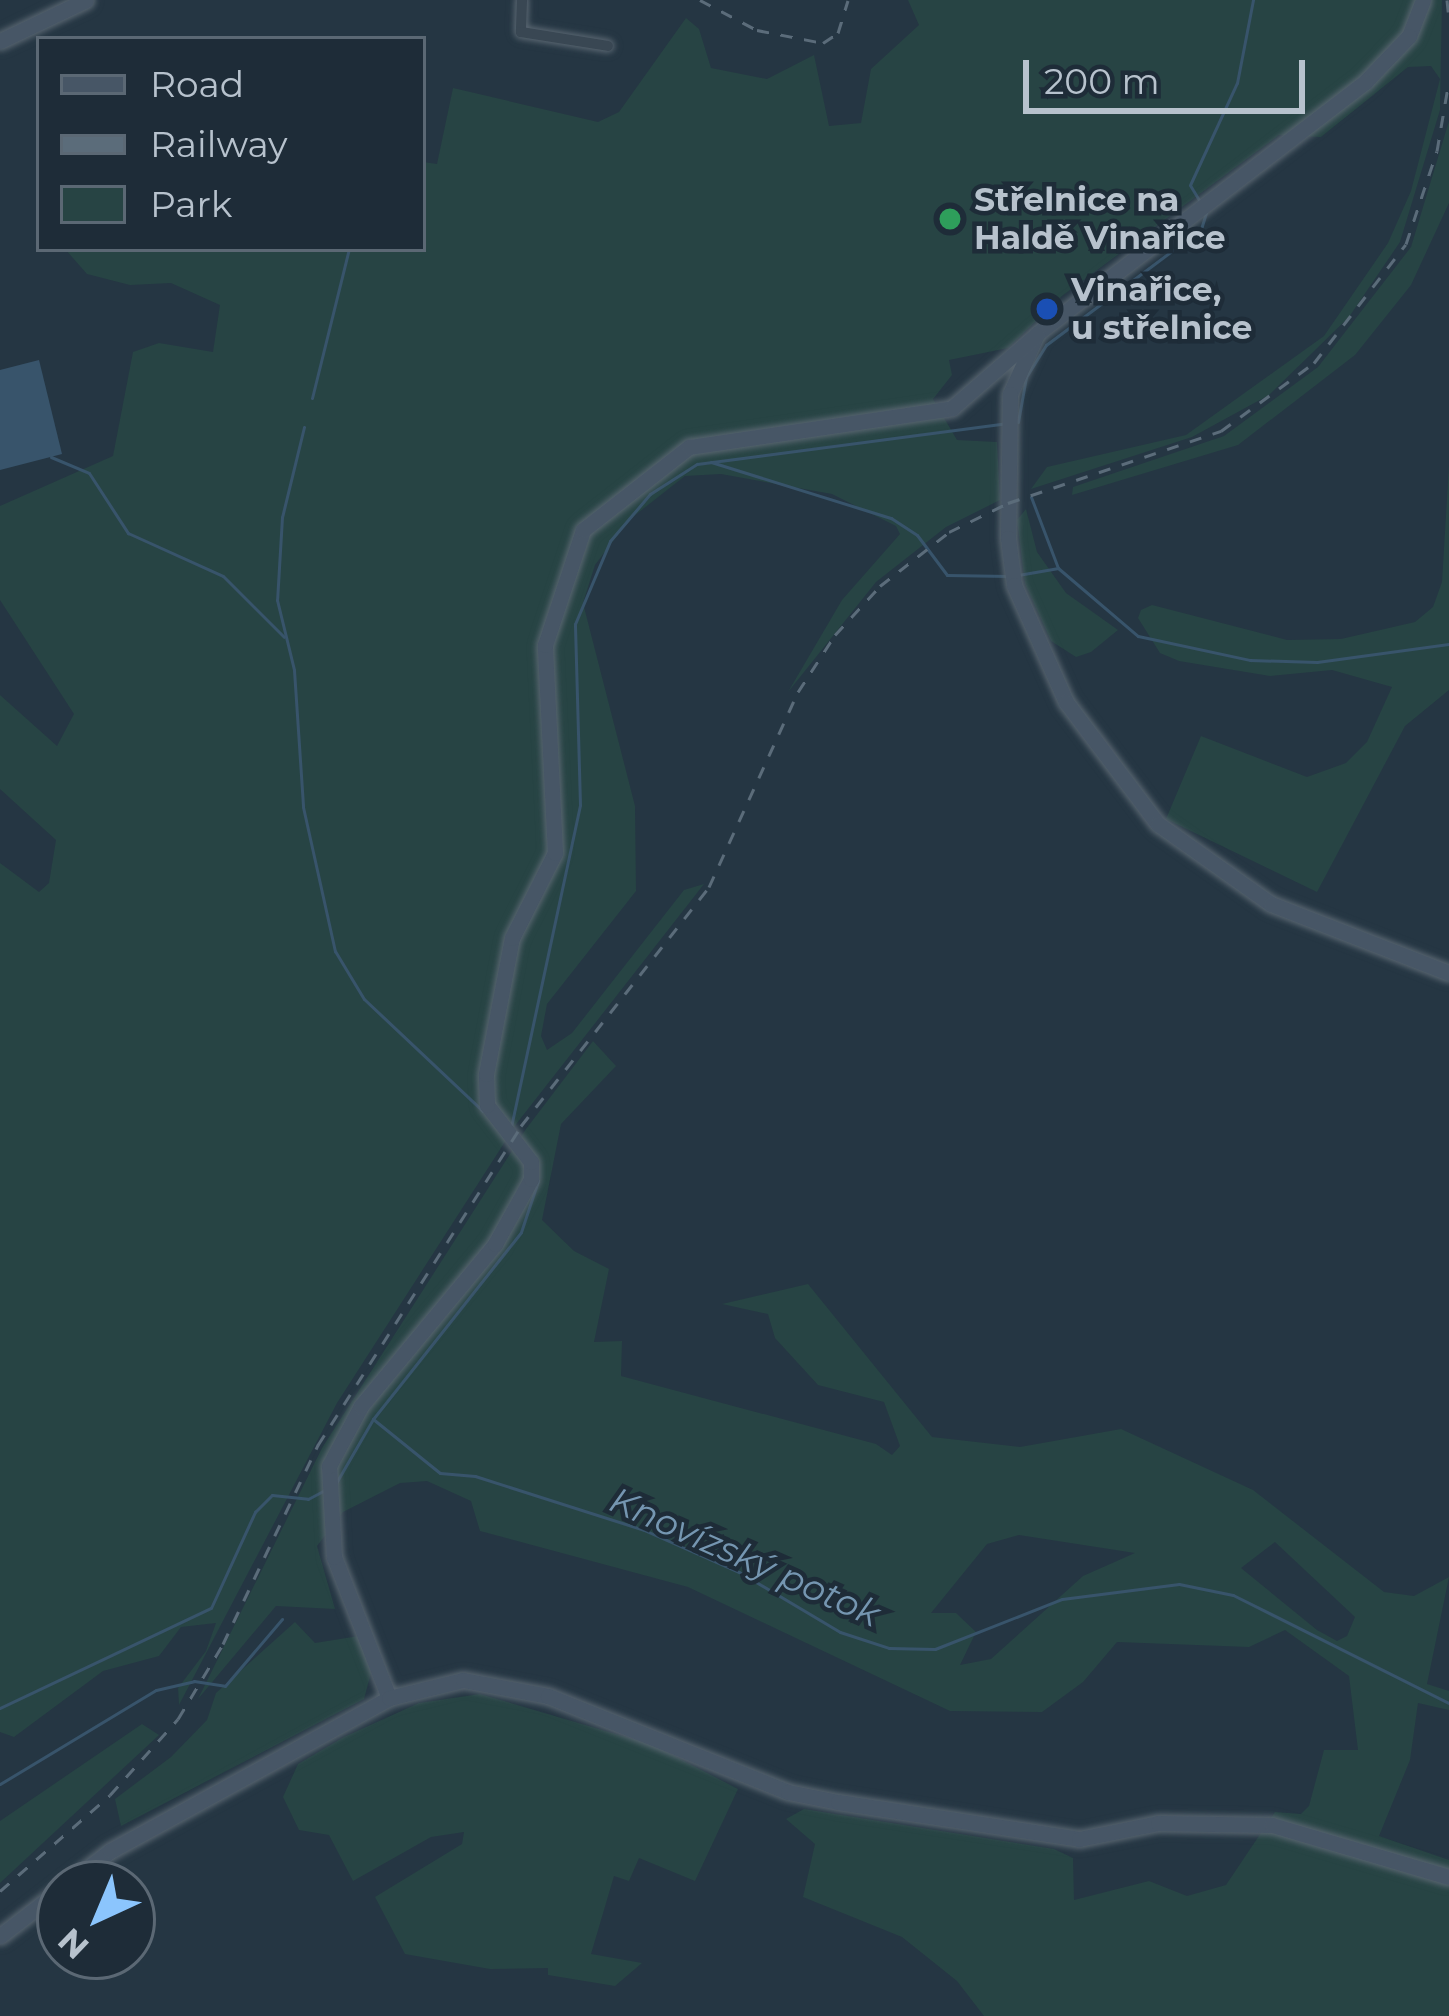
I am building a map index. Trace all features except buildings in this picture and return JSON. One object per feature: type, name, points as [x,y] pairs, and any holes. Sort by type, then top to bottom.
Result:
[{"type":"street","points":[[0,41],[86,0]]},
{"type":"street","points":[[523,0],[521,32],[608,46]]},
{"type":"street","points":[[389,1698],[334,1557],[326,1516],[329,1466],[361,1406],[446,1313],[532,1179],[530,1162],[487,1105],[486,1074],[512,938],[555,853],[544,644],[565,569],[594,519],[689,448],[727,436],[928,416],[978,394],[1037,334],[1385,65],[1423,0]]},
{"type":"street","points":[[1037,334],[1016,368],[1008,420],[1014,585],[1066,702],[1124,788],[1195,856],[1242,888],[1449,973]]},
{"type":"street","points":[[978,394],[1008,420]]},
{"type":"street","points":[[0,1936],[84,1866],[389,1698],[463,1680],[503,1684],[788,1792],[838,1802],[1079,1839],[1158,1823],[1272,1825],[1449,1877]]},
{"type":"green space","points":[[908,0],[1442,0],[1440,110],[1400,242],[1349,317],[1269,395],[1192,437],[1031,489],[1047,467],[1186,435],[1324,336],[1388,243],[1411,191],[1440,79],[1431,66],[1408,67],[1321,137],[1279,135],[1062,296],[1008,348],[949,360],[952,375],[933,399],[957,440],[997,442],[1000,500],[946,527],[876,582],[788,692],[842,600],[900,534],[896,526],[832,494],[721,474],[685,476],[629,520],[595,565],[583,603],[635,806],[636,891],[547,1004],[541,1036],[547,1050],[572,1033],[684,890],[704,884],[517,1123],[337,1403],[179,1705],[178,1688],[206,1651],[216,1623],[181,1627],[159,1656],[103,1671],[14,1737],[0,1732],[0,863],[39,892],[49,883],[56,840],[0,789],[0,695],[57,746],[74,714],[0,600],[0,506],[113,456],[133,352],[159,343],[213,352],[220,305],[171,283],[130,285],[87,274],[68,252],[426,252],[426,162],[437,164],[453,88],[598,122],[619,112],[686,18],[699,29],[711,68],[767,79],[814,55],[829,126],[861,123],[871,69],[919,25]]},
{"type":"green space","points":[[1449,121],[1449,203],[1411,285],[1355,355],[1238,445],[1072,495],[1073,487],[1224,436],[1318,367],[1411,247]]},
{"type":"green space","points":[[1449,465],[1449,690],[1405,726],[1317,892],[1166,819],[1201,736],[1307,777],[1346,763],[1367,742],[1392,687],[1332,670],[1270,676],[1179,661],[1160,653],[1138,618],[1141,610],[1152,605],[1287,640],[1341,639],[1415,622],[1433,607],[1442,582]]},
{"type":"green space","points":[[1026,509],[1037,552],[1066,593],[1118,630],[1091,652],[1076,657],[1051,641],[1025,584],[1017,520]]},
{"type":"green space","points":[[593,1041],[616,1066],[561,1124],[542,1220],[574,1251],[609,1269],[594,1342],[622,1341],[621,1376],[876,1444],[892,1455],[900,1446],[884,1402],[818,1385],[775,1338],[768,1314],[722,1304],[808,1284],[932,1437],[1020,1447],[1121,1429],[1253,1490],[1384,1592],[1414,1596],[1449,1577],[1427,1684],[1449,1691],[1449,1710],[1418,1703],[1410,1760],[1379,1836],[1449,1860],[1449,2016],[984,2016],[957,1981],[902,1937],[803,1897],[815,1844],[786,1819],[804,1809],[1054,1849],[1073,1858],[1074,1900],[1149,1881],[1187,1896],[1226,1885],[1275,1812],[1301,1814],[1309,1806],[1324,1750],[1358,1750],[1349,1676],[1285,1630],[1249,1647],[1117,1642],[1083,1682],[1042,1712],[950,1711],[688,1587],[480,1531],[471,1501],[427,1481],[400,1483],[343,1512],[317,1546],[335,1609],[276,1606],[198,1699],[322,1448],[526,1129]],"holes":[[[1019,1535],[1135,1553],[1083,1576],[991,1659],[960,1665],[976,1632],[956,1613],[931,1613],[987,1544]],[[1275,1542],[1355,1617],[1347,1636],[1337,1641],[1317,1630],[1241,1568]]]},
{"type":"green space","points":[[295,1622],[315,1643],[359,1636],[371,1673],[364,1699],[121,1826],[115,1799],[171,1757],[207,1720],[216,1693]]},
{"type":"green space","points":[[480,1694],[653,1745],[738,1789],[695,1881],[639,1858],[629,1881],[614,1876],[591,1954],[642,1963],[615,1986],[548,1975],[548,1968],[490,1969],[405,1954],[375,1897],[462,1844],[464,1832],[431,1837],[353,1881],[329,1835],[299,1830],[283,1797],[298,1764],[344,1737],[419,1703]]},
{"type":"green space","points":[[142,1724],[159,1735],[0,1883],[0,1821]]},
{"type":"water","points":[[39,360],[62,454],[0,470],[0,370]]},
{"type":"waterway","points":[[1199,200],[1190,185],[1237,83],[1253,0]]},
{"type":"waterway","points":[[1018,422],[1026,377],[1046,345],[1201,229],[1206,213]]},
{"type":"waterway","points":[[312,398],[348,252]]},
{"type":"waterway","points":[[511,1127],[580,805],[575,624],[610,541],[650,494],[697,464],[1002,424]]},
{"type":"waterway","points":[[304,427],[282,517],[277,600],[294,670],[303,807],[335,951],[364,999],[483,1111]]},
{"type":"waterway","points":[[51,457],[89,473],[128,533],[223,576],[284,637]]},
{"type":"waterway","points":[[711,462],[891,518],[917,535],[947,575],[1009,576]]},
{"type":"waterway","points":[[1031,497],[1058,568]]},
{"type":"waterway","points":[[1018,575],[1058,568],[1138,636],[1250,660],[1317,662],[1449,644]]},
{"type":"waterway","points":[[373,1419],[521,1232],[538,1181]]},
{"type":"waterway","name":"Knovízský potok","points":[[336,1483],[373,1419],[440,1473],[475,1476],[644,1530],[739,1572],[840,1632],[889,1648],[935,1649],[1062,1599],[1179,1584],[1233,1595],[1449,1703]]},
{"type":"waterway","name":"Knovízský potok","points":[[0,1708],[211,1608],[255,1512],[272,1495],[308,1499],[323,1491]]},
{"type":"waterway","points":[[0,1784],[156,1690],[194,1681],[225,1686],[282,1619]]},
{"type":"railway","points":[[700,0],[757,30],[823,43],[838,33],[848,0]]},
{"type":"railway","points":[[1447,0],[1449,18]]},
{"type":"railway","points":[[0,1891],[110,1795],[178,1719],[223,1644],[318,1445],[521,1126],[709,887],[798,692],[835,635],[880,586],[949,532],[1008,503],[1221,431],[1314,363],[1406,244],[1437,151],[1449,81]]},
{"type":"place","name":"Střelnice na Haldě Vinařice","points":[[950,219]]},
{"type":"place","name":"Vinařice, u střelnice","points":[[1047,309]]}]
